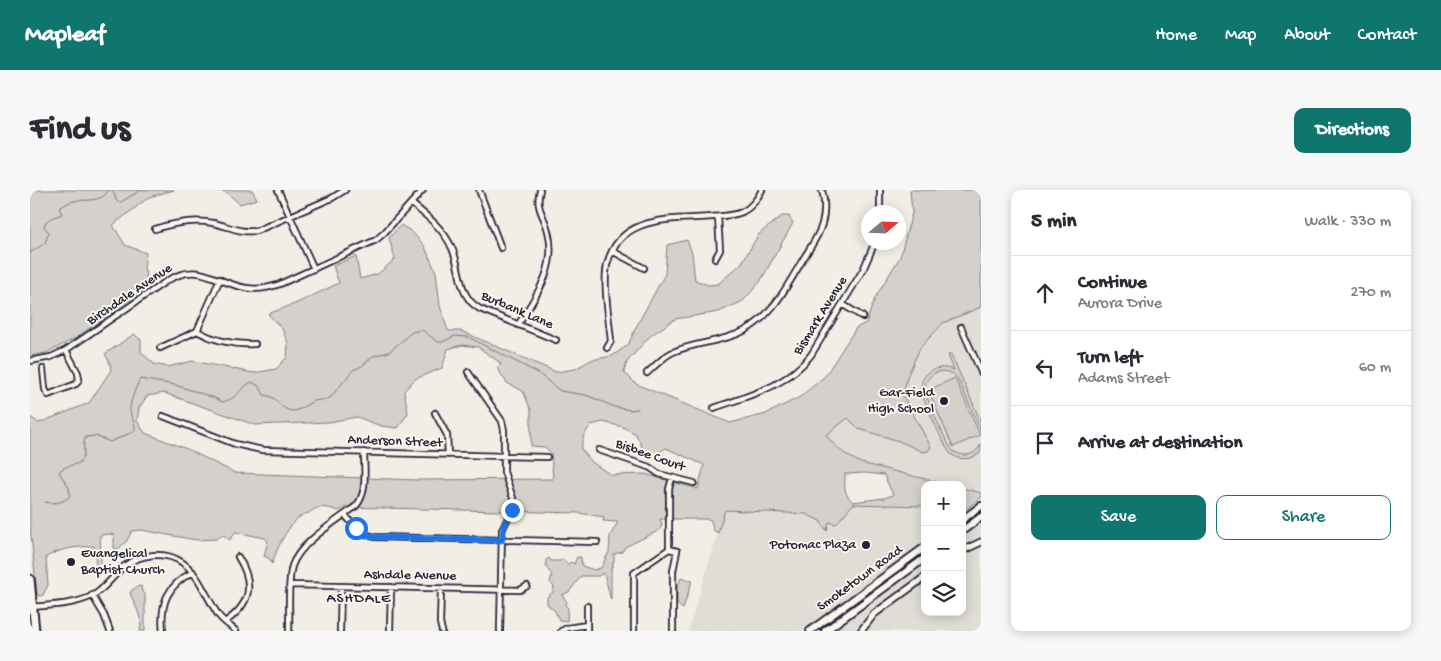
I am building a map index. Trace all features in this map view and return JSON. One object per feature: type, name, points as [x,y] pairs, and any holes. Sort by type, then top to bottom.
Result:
[{"type":"main road","points":[[966,517],[981,506]]},
{"type":"main road","points":[[966,528],[981,517]]},
{"type":"main road","name":"Smoketown Road","points":[[813,630],[921,550]]},
{"type":"main road","name":"Smoketown Road","points":[[825,631],[921,561]]},
{"type":"main road","points":[[30,579],[31,607],[35,631]]},
{"type":"street","points":[[278,190],[314,269]]},
{"type":"street","points":[[155,229],[194,221],[214,223],[240,231],[251,232],[290,217],[345,190]]},
{"type":"street","name":"Birchdale Avenue","points":[[30,361],[51,357],[66,350],[174,276],[182,273],[197,272],[245,288],[265,288],[280,284],[376,240],[422,190]]},
{"type":"street","points":[[479,190],[501,248]]},
{"type":"street","points":[[518,325],[542,287],[550,263],[550,238],[538,203],[540,190]]},
{"type":"street","points":[[607,348],[611,341],[606,272],[612,251],[617,243],[627,233],[643,224],[656,220],[736,214],[746,210],[755,202],[762,190]]},
{"type":"street","points":[[648,373],[670,354],[738,334],[768,314],[819,232],[824,209],[822,190]]},
{"type":"street","points":[[880,190],[880,205]]},
{"type":"street","name":"Burbank Lane","points":[[411,203],[433,221],[447,240],[456,257],[463,293],[470,302],[480,309],[556,340]]},
{"type":"street","points":[[715,258],[720,250],[718,216]]},
{"type":"street","name":"Bismark Avenue","points":[[714,408],[775,385],[793,374],[811,355],[865,266],[872,250]]},
{"type":"street","points":[[612,251],[644,268]]},
{"type":"street","points":[[160,348],[197,331],[220,279]]},
{"type":"street","points":[[842,304],[863,317]]},
{"type":"street","points":[[961,326],[981,372]]},
{"type":"street","points":[[197,331],[222,341],[255,344]]},
{"type":"street","points":[[43,369],[45,389],[48,395],[76,384],[79,379],[78,373],[66,350]]},
{"type":"street","points":[[468,372],[502,421],[504,430],[504,472],[514,501],[512,510],[504,525],[502,540],[500,631]]},
{"type":"street","points":[[435,413],[447,435],[448,455]]},
{"type":"street","name":"Anderson Street","points":[[163,416],[243,447],[262,450],[547,457]]},
{"type":"street","name":"Bisbee Court","points":[[599,450],[647,466],[659,474],[694,483]]},
{"type":"street","points":[[289,631],[292,566],[299,552],[306,544],[356,506],[363,496],[364,452]]},
{"type":"street","points":[[669,549],[669,489],[672,478]]},
{"type":"street","points":[[345,515],[359,531],[372,536],[597,542]]},
{"type":"street","points":[[966,549],[981,542]]},
{"type":"street","points":[[634,631],[634,573],[669,549],[678,551],[673,571],[673,631]]},
{"type":"street","points":[[31,607],[76,602],[92,595],[105,586],[129,563],[148,555],[160,555],[174,558],[185,564],[193,572],[225,622],[236,631]]},
{"type":"street","points":[[225,622],[238,611],[247,597],[248,580],[238,558]]},
{"type":"street","points":[[163,631],[163,610],[168,594],[176,584],[193,572]]},
{"type":"street","points":[[861,631],[874,614],[921,580]]},
{"type":"street","name":"Ashdale Avenue","points":[[290,584],[501,590],[520,590],[527,586]]},
{"type":"street","points":[[340,631],[341,586]]},
{"type":"street","points":[[390,631],[391,587]]},
{"type":"street","points":[[441,589],[440,623],[442,631]]},
{"type":"street","points":[[92,595],[104,615],[110,631]]},
{"type":"street","points":[[560,631],[567,628],[587,628],[586,606]]},
{"type":"shaded area","points":[[30,190],[174,190],[149,197],[113,225],[125,245],[146,253],[144,268],[149,287],[74,339],[46,353],[30,356]]},
{"type":"shaded area","points":[[213,190],[252,190],[257,199],[240,204],[226,192]]},
{"type":"shaded area","points":[[910,190],[981,190],[981,307],[943,323],[920,348],[907,377],[903,396],[931,447],[928,451],[923,452],[899,441],[859,429],[848,418],[826,435],[842,451],[861,463],[933,481],[921,481],[921,506],[853,504],[836,524],[829,522],[827,531],[820,521],[806,514],[725,510],[718,533],[713,530],[711,520],[708,519],[660,519],[662,524],[660,530],[625,547],[622,552],[614,554],[611,569],[611,600],[604,573],[598,576],[581,576],[569,592],[562,595],[567,602],[565,605],[568,608],[567,621],[559,620],[555,611],[547,604],[547,597],[553,592],[554,587],[550,582],[552,575],[546,567],[546,560],[549,558],[551,561],[560,561],[563,559],[568,564],[571,562],[574,564],[577,557],[581,557],[582,566],[594,570],[601,568],[609,552],[610,536],[618,522],[603,521],[604,517],[578,513],[345,507],[339,511],[328,508],[316,508],[297,519],[291,526],[277,550],[272,564],[270,559],[264,556],[268,541],[265,538],[235,532],[230,540],[223,535],[216,539],[196,540],[141,530],[132,531],[126,542],[118,549],[114,548],[114,535],[100,535],[101,562],[106,569],[105,572],[96,566],[94,546],[69,548],[46,557],[48,585],[43,595],[39,596],[37,593],[30,526],[30,417],[39,423],[89,403],[111,370],[110,363],[105,354],[134,334],[141,340],[141,352],[154,364],[168,367],[192,361],[254,373],[276,369],[287,357],[288,343],[282,329],[268,314],[297,303],[339,283],[333,266],[356,256],[360,279],[378,274],[395,259],[389,238],[401,225],[412,232],[424,245],[436,272],[440,306],[448,331],[461,331],[556,372],[575,369],[591,360],[612,356],[628,345],[665,274],[667,245],[687,240],[692,253],[695,280],[708,285],[718,284],[741,264],[759,234],[782,216],[789,216],[793,223],[760,282],[743,301],[719,312],[675,319],[650,336],[627,362],[624,372],[636,384],[730,423],[766,414],[800,397],[825,376],[856,328],[866,323],[875,298],[900,257],[902,250],[906,250],[906,235],[912,213]],"holes":[[[462,345],[478,347],[501,364],[497,368],[507,383],[523,391],[531,410],[531,446],[545,447],[551,453],[553,479],[417,480],[235,473],[187,449],[145,433],[137,421],[139,408],[147,396],[164,393],[255,425],[329,422],[357,417],[381,426],[398,428],[408,413],[404,391],[415,379],[442,368],[448,349]],[[603,422],[623,427],[636,434],[642,447],[641,453],[651,458],[666,448],[704,465],[698,489],[645,474],[611,475],[593,463],[581,449],[584,435],[591,425]],[[865,473],[884,475],[893,495],[853,502],[846,493],[845,474]]]},
{"type":"shaded area","name":"Gar-Field High School","points":[[981,307],[981,493],[966,489],[966,481],[933,481],[861,463],[848,457],[825,435],[848,418],[931,447],[903,395],[907,377],[920,348],[944,323]]},
{"type":"shaded area","points":[[951,354],[981,422],[981,431],[958,379],[954,375],[943,371],[932,374],[928,378],[925,390],[937,421],[953,451],[961,455],[969,455],[976,451],[981,444],[980,453],[969,458],[958,458],[948,451],[934,424],[921,390],[922,383],[927,374],[942,368],[954,370],[948,355]]},
{"type":"shaded area","points":[[955,378],[980,435],[953,447],[928,390]]},
{"type":"shaded area","points":[[966,489],[981,493],[981,498],[966,509]]},
{"type":"shaded area","points":[[818,503],[921,506],[921,543],[801,631],[688,631],[725,510],[814,514]]},
{"type":"shaded area","points":[[981,523],[981,631],[833,631],[921,567],[921,616],[966,616],[966,533]]},
{"type":"shaded area","points":[[681,578],[689,581],[692,579],[683,609],[677,604],[677,588]]},
{"type":"shaded area","points":[[141,586],[142,592],[145,594],[145,631],[140,631],[140,617],[130,593]]},
{"type":"waterway","points":[[30,253],[45,243],[49,232],[44,227],[45,224],[48,220],[62,214],[59,208],[74,201],[98,199],[103,197],[108,190]]},
{"type":"waterway","points":[[113,190],[119,203],[141,190]]},
{"type":"waterway","points":[[45,502],[58,502],[70,496],[69,488],[59,472],[61,469],[81,461],[84,455],[86,437],[96,436],[110,442],[135,431],[130,408],[140,379],[175,385],[222,402],[232,398],[252,382],[260,387],[264,395],[272,397],[288,410],[295,411],[314,401],[330,398],[353,370],[362,366],[373,356],[389,352],[412,332],[422,330],[438,342],[455,336],[468,337],[538,373],[560,391],[586,395],[615,407],[630,410],[638,409]]},
{"type":"place","name":"Gar-Field High School","points":[[944,401]]},
{"type":"place","name":"Potomac Plaza","points":[[866,545]]},
{"type":"place","name":"Evangelical Baptist Church","points":[[71,562]]},
{"type":"district","name":"ASHDALE","points":[[359,599]]},
{"type":"route","points":[[356,528],[367,535],[375,537],[502,540],[502,530],[512,510]]}]
